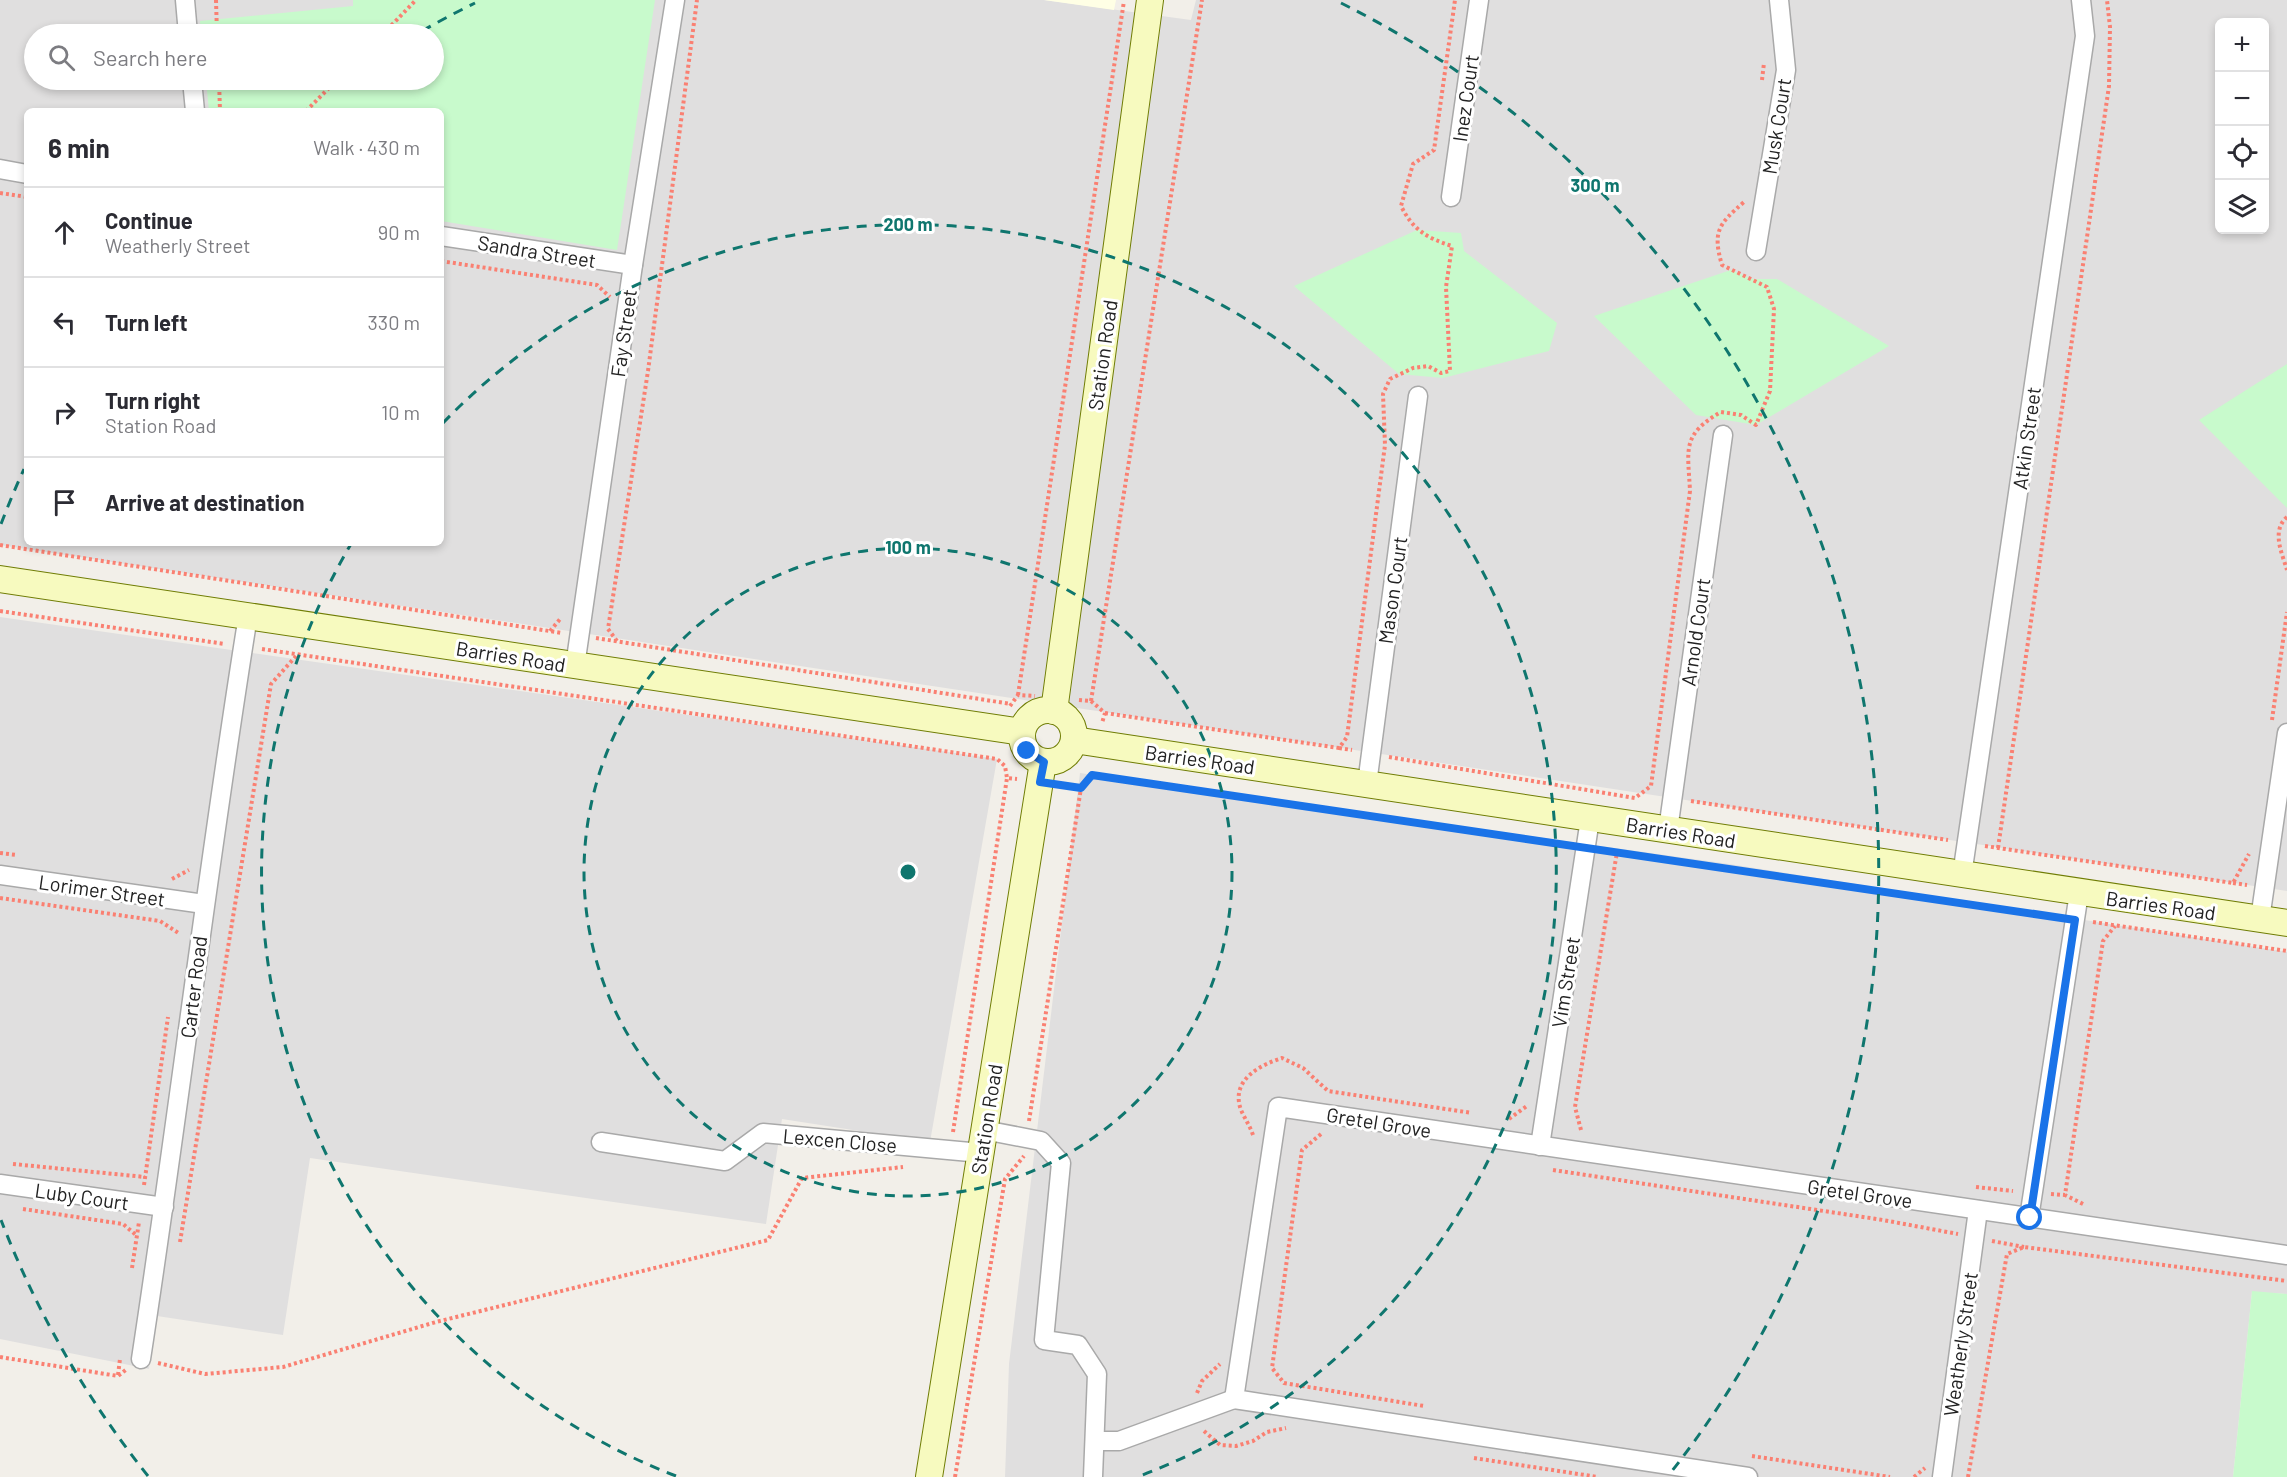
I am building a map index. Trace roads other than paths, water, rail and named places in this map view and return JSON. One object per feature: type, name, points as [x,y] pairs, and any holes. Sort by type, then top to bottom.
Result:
[{"type":"street","points":[[185,0],[187,24]]},
{"type":"street","name":"Fay Street","points":[[575,666],[633,266],[675,0]]},
{"type":"street","name":"Station Road","points":[[1054,711],[1150,0]]},
{"type":"street","name":"Inez Court","points":[[1451,196],[1479,0]]},
{"type":"street","name":"Musk Court","points":[[1755,251],[1786,70],[1779,0]]},
{"type":"street","name":"Atkin Street","points":[[1962,875],[2085,36],[2081,0]]},
{"type":"street","points":[[193,90],[195,108]]},
{"type":"street","points":[[0,170],[24,174]]},
{"type":"street","name":"Sandra Street","points":[[444,236],[633,266]]},
{"type":"street","name":"Mason Court","points":[[1366,784],[1418,396]]},
{"type":"street","name":"Arnold Court","points":[[1668,830],[1723,435]]},
{"type":"street","name":"Barries Road","points":[[0,579],[1022,732]]},
{"type":"street","name":"Carter Road","points":[[141,1359],[164,1208],[204,904],[248,616]]},
{"type":"street","points":[[1054,711],[1069,720],[1074,740],[1064,757],[1053,762],[1042,772],[1027,751],[1022,732],[1031,717],[1038,712],[1054,711]]},
{"type":"street","points":[[2260,919],[2287,733]]},
{"type":"street","name":"Barries Road","points":[[1074,740],[2287,923]]},
{"type":"street","name":"Station Road","points":[[929,1477],[1042,772]]},
{"type":"street","name":"Vim Street","points":[[1540,1146],[1578,846],[1590,819]]},
{"type":"street","name":"Lorimer Street","points":[[0,875],[204,904]]},
{"type":"street","points":[[2030,1218],[2079,893]]},
{"type":"street","name":"Gretel Grove","points":[[1234,1399],[1278,1107],[2287,1256]]},
{"type":"street","name":"Lexcen Close","points":[[601,1142],[725,1161],[763,1133],[983,1142],[1041,1141],[1061,1163],[1044,1340],[1078,1345],[1097,1374],[1096,1440]]},
{"type":"street","name":"Luby Court","points":[[0,1184],[164,1208]]},
{"type":"street","name":"Weatherly Street","points":[[1942,1477],[1978,1210]]},
{"type":"street","points":[[1093,1477],[1096,1440],[1119,1440],[1234,1399],[1748,1477]]}]
